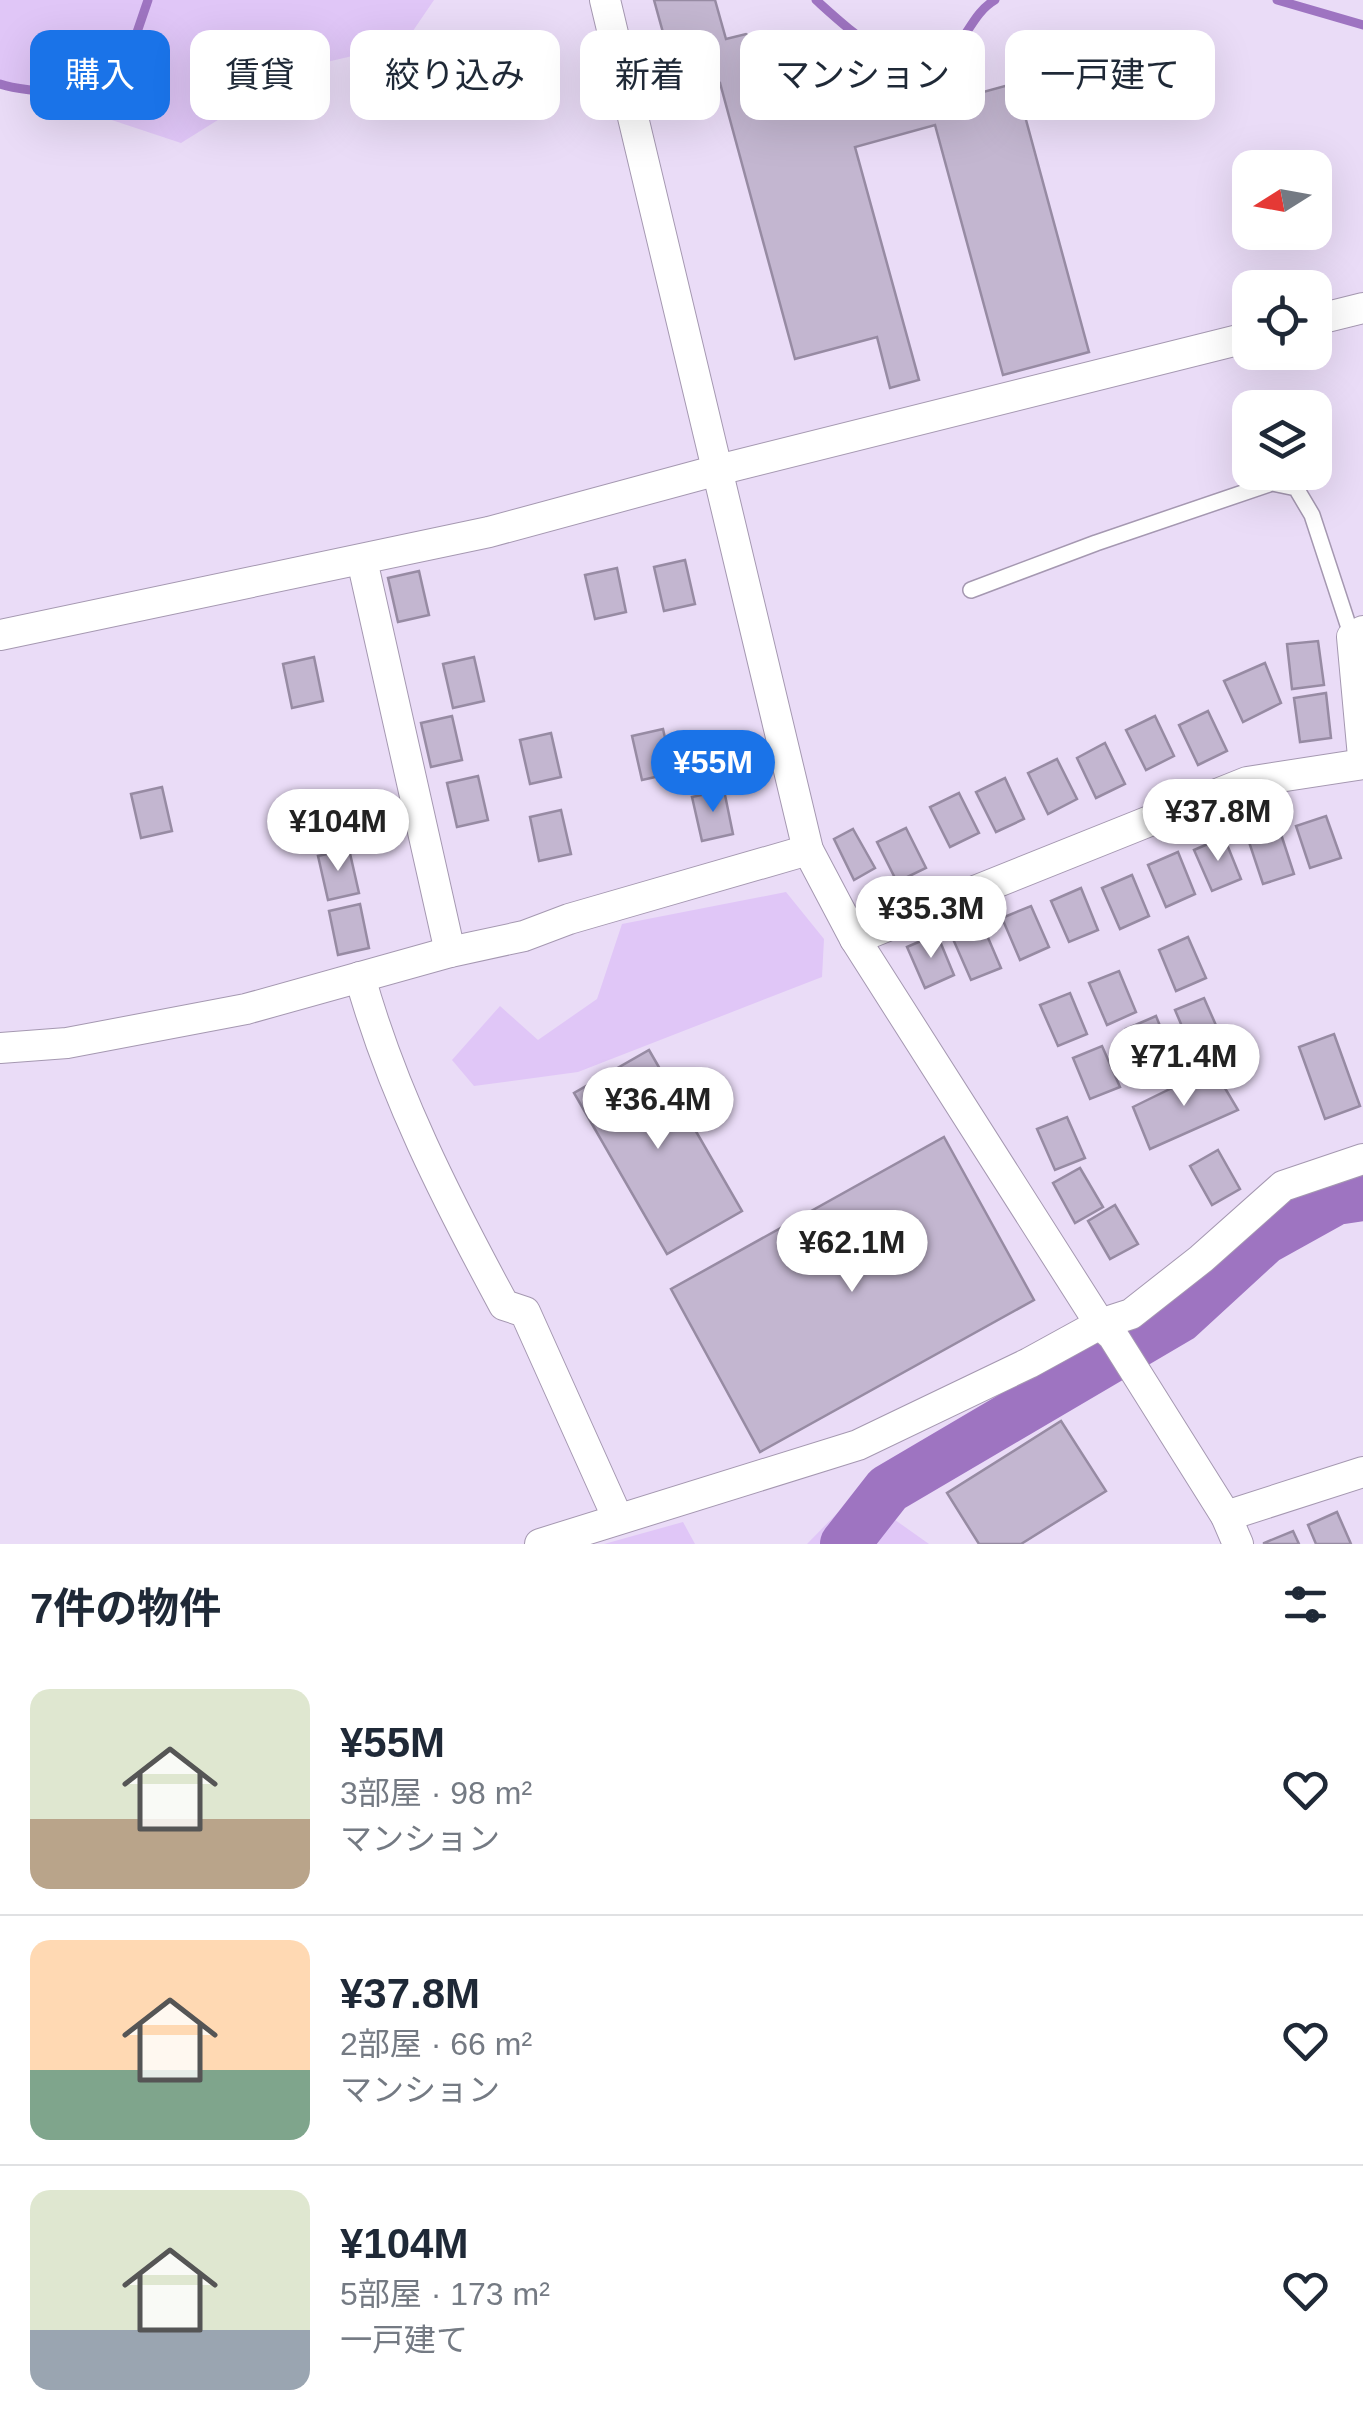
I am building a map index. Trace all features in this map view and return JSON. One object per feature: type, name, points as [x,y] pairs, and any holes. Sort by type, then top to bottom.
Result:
[{"type":"street","points":[[606,0],[808,850],[855,938],[1134,1370],[1232,1530],[1360,1480]]},
{"type":"street","points":[[1332,316],[1363,308]]},
{"type":"street","points":[[0,635],[489,532],[718,470],[1232,342]]},
{"type":"street","points":[[362,560],[450,952]]},
{"type":"street","points":[[855,938],[1247,782],[1363,760],[1357,634]]},
{"type":"street","points":[[0,1048],[67,1044],[246,1008],[450,952],[524,936],[569,919],[808,850]]},
{"type":"street","points":[[360,977],[412,1121],[461,1226],[504,1305],[525,1312],[618,1519]]},
{"type":"street","points":[[540,1544],[858,1445],[1029,1362],[1106,1330],[1201,1259],[1283,1186],[1363,1159]]},
{"type":"lane","points":[[971,590],[1096,542],[1272,484],[1296,488],[1312,515],[1357,634]]},
{"type":"shaded area","points":[[0,0],[434,0],[414,30],[350,30],[350,57],[330,61],[330,30],[190,30],[190,120],[218,120],[181,143],[112,120],[170,120],[170,30],[30,30],[30,93],[0,83]]},
{"type":"shaded area","points":[[786,892],[824,939],[822,977],[578,1072],[474,1086],[452,1060],[500,1006],[538,1040],[597,999],[622,924]]},
{"type":"shaded area","points":[[857,1493],[929,1544],[807,1544]]},
{"type":"shaded area","points":[[683,1522],[695,1544],[604,1544]]},
{"type":"building","points":[[654,0],[715,0],[726,39],[740,36],[740,120],[985,120],[985,92],[1005,86],[1005,120],[1026,120],[1089,352],[1003,375],[935,125],[855,147],[919,380],[890,388],[877,337],[795,359],[720,83],[720,30],[662,30]]},
{"type":"building","points":[[685,560],[695,604],[664,611],[654,567]]},
{"type":"building","points":[[617,568],[626,612],[595,619],[585,575]]},
{"type":"building","points":[[419,571],[429,615],[398,622],[388,578]]},
{"type":"building","points":[[1318,641],[1324,685],[1292,689],[1287,644]]},
{"type":"building","points":[[314,657],[323,701],[292,708],[283,664]]},
{"type":"building","points":[[474,657],[484,701],[453,708],[443,664]]},
{"type":"building","points":[[1265,663],[1281,703],[1243,722],[1224,681]]},
{"type":"building","points":[[1326,693],[1331,738],[1300,742],[1294,698]]},
{"type":"building","points":[[1208,711],[1227,751],[1198,765],[1179,725]]},
{"type":"building","points":[[452,716],[462,760],[431,767],[421,723]]},
{"type":"building","points":[[1155,716],[1174,756],[1146,770],[1126,730]]},
{"type":"building","points":[[663,729],[673,773],[642,780],[632,736]]},
{"type":"building","points":[[551,733],[561,777],[530,784],[520,740]]},
{"type":"building","points":[[1105,743],[1125,784],[1096,798],[1077,758]]},
{"type":"building","points":[[1057,759],[1077,799],[1048,814],[1028,773]]},
{"type":"building","points":[[478,776],[488,820],[457,827],[447,783]]},
{"type":"building","points":[[1005,778],[1024,819],[996,832],[976,792]]},
{"type":"building","points":[[162,787],[172,831],[141,838],[131,794]]},
{"type":"building","points":[[724,790],[733,834],[702,841],[692,797]]},
{"type":"building","points":[[352,793],[361,837],[330,844],[320,800]]},
{"type":"building","points":[[959,793],[979,833],[950,847],[930,807]]},
{"type":"building","points":[[561,810],[571,854],[539,861],[530,817]]},
{"type":"building","points":[[1326,816],[1341,858],[1310,868],[1296,826]]},
{"type":"building","points":[[906,828],[926,868],[897,882],[877,842]]},
{"type":"building","points":[[853,829],[875,868],[854,880],[834,839]]},
{"type":"building","points":[[1280,831],[1294,874],[1263,884],[1249,842]]},
{"type":"building","points":[[1224,837],[1241,879],[1212,891],[1194,850]]},
{"type":"building","points":[[349,849],[359,893],[328,900],[318,856]]},
{"type":"building","points":[[1178,852],[1195,894],[1166,907],[1148,865]]},
{"type":"building","points":[[1132,875],[1149,916],[1120,929],[1102,888]]},
{"type":"building","points":[[1081,888],[1098,930],[1069,942],[1051,901]]},
{"type":"building","points":[[360,904],[369,948],[338,955],[329,911]]},
{"type":"building","points":[[1031,906],[1049,947],[1020,960],[1002,918]]},
{"type":"building","points":[[983,926],[1001,968],[971,980],[953,939]]},
{"type":"building","points":[[937,934],[954,975],[925,988],[907,947]]},
{"type":"building","points":[[1188,937],[1206,978],[1176,991],[1159,950]]},
{"type":"building","points":[[1119,971],[1136,1012],[1107,1025],[1089,983]]},
{"type":"building","points":[[1070,993],[1087,1034],[1058,1046],[1040,1005]]},
{"type":"building","points":[[1204,998],[1222,1039],[1193,1052],[1175,1010]]},
{"type":"building","points":[[1156,1016],[1173,1058],[1144,1070],[1126,1029]]},
{"type":"building","points":[[1334,1034],[1360,1106],[1325,1119],[1299,1047]]},
{"type":"building","points":[[1102,1046],[1120,1087],[1090,1099],[1073,1058]]},
{"type":"building","points":[[649,1050],[742,1211],[667,1254],[574,1093]]},
{"type":"building","points":[[1213,1068],[1238,1110],[1150,1149],[1133,1107]]},
{"type":"building","points":[[1067,1117],[1085,1158],[1055,1170],[1037,1129]]},
{"type":"building","points":[[944,1137],[1034,1300],[760,1452],[671,1289]]},
{"type":"building","points":[[1218,1150],[1240,1189],[1212,1205],[1190,1166]]},
{"type":"building","points":[[1080,1168],[1103,1207],[1075,1223],[1053,1183]]},
{"type":"building","points":[[1115,1205],[1138,1244],[1110,1259],[1088,1221]]},
{"type":"building","points":[[1061,1421],[1106,1491],[1021,1544],[979,1544],[947,1493]]},
{"type":"building","points":[[1337,1512],[1351,1544],[1316,1544],[1308,1525]]},
{"type":"building","points":[[1293,1531],[1299,1544],[1264,1544],[1264,1543]]},
{"type":"waterway","points":[[0,84],[49,93],[98,109],[117,105],[126,99],[134,41],[148,0]]},
{"type":"waterway","points":[[816,0],[879,50],[916,63],[934,62],[950,53],[995,0]]},
{"type":"waterway","points":[[1277,0],[1363,25]]},
{"type":"waterway","points":[[845,1544],[888,1489],[1179,1318],[1264,1240],[1336,1200],[1363,1196]]}]
